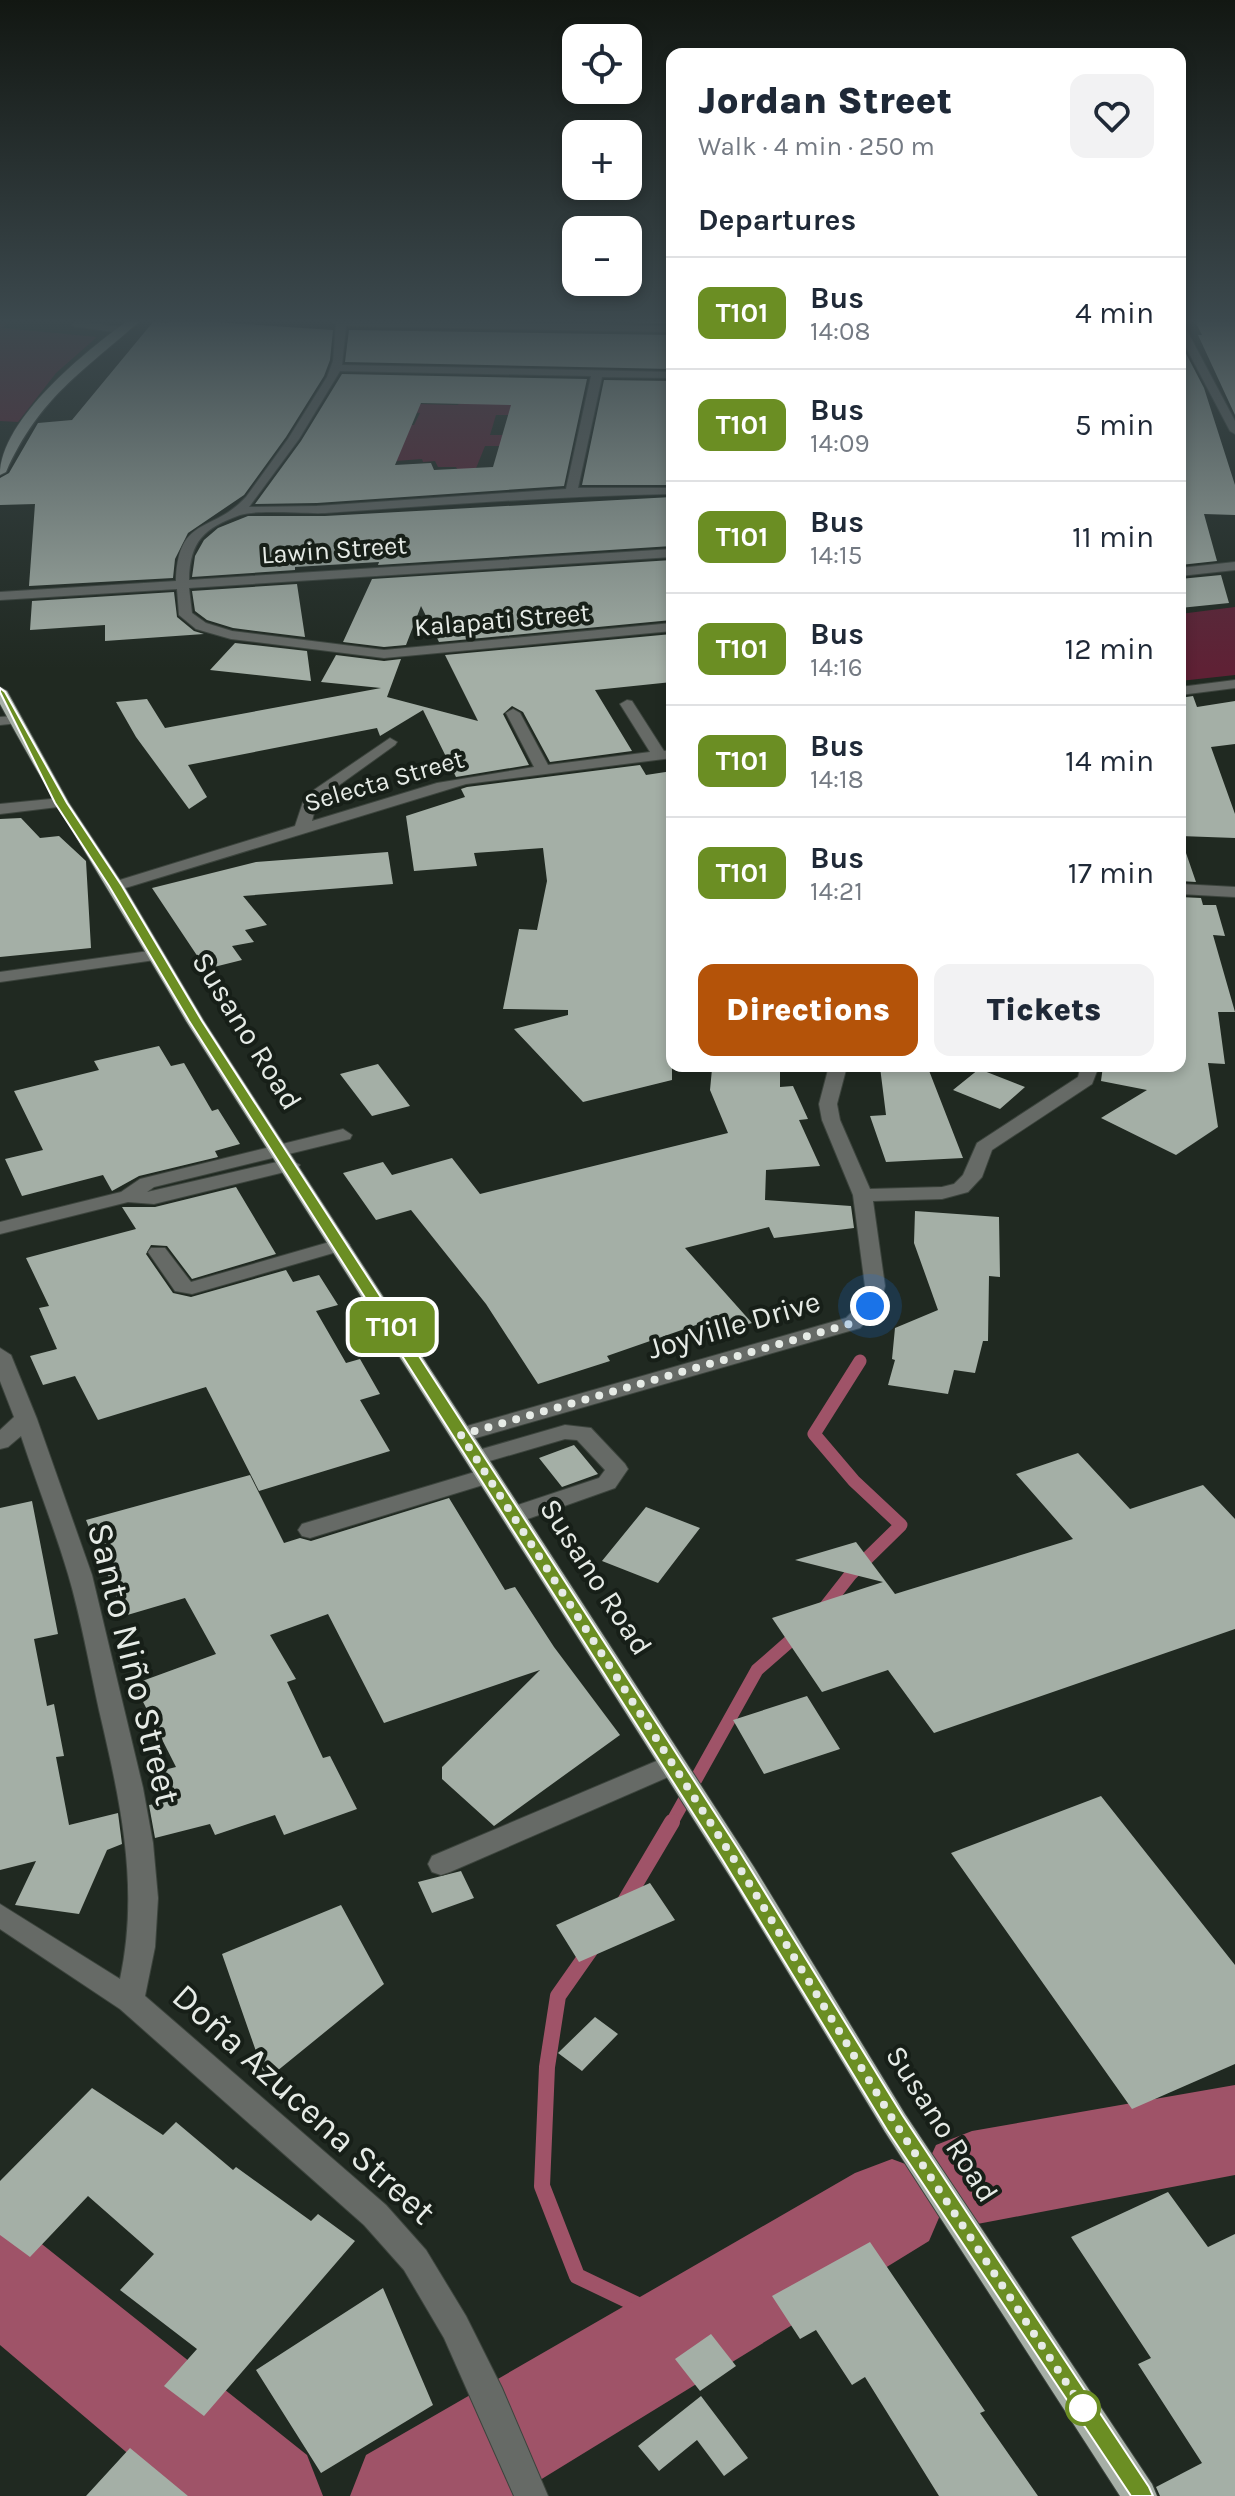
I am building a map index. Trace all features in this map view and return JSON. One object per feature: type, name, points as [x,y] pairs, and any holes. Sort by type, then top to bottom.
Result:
[{"type":"main road","points":[[1,469],[19,435]]},
{"type":"main road","name":"Susano Road","points":[[0,691],[7,721],[116,886],[156,955],[673,1764],[923,2163],[1140,2496]]},
{"type":"street","points":[[184,584],[184,556],[191,541],[208,526],[239,511],[256,494],[295,435]]},
{"type":"street","points":[[571,492],[583,435]]},
{"type":"street","points":[[239,511],[317,510],[571,492],[666,491]]},
{"type":"street","name":"Lawin Street","points":[[0,596],[666,553]]},
{"type":"street","points":[[1186,571],[1235,566]]},
{"type":"street","name":"Kalapati Street","points":[[184,584],[186,615],[201,626],[231,635],[337,650],[421,653],[666,628]]},
{"type":"street","points":[[1186,690],[1235,684]]},
{"type":"street","points":[[627,704],[666,755]]},
{"type":"street","points":[[513,713],[543,770]]},
{"type":"street","points":[[302,828],[310,799],[390,742]]},
{"type":"street","name":"Selecta Street","points":[[116,886],[437,787],[666,755]]},
{"type":"street","points":[[0,797],[58,797]]},
{"type":"street","points":[[0,809],[58,797]]},
{"type":"street","points":[[1186,889],[1235,892]]},
{"type":"street","points":[[0,977],[156,955]]},
{"type":"street","name":"JoyVille Drive","points":[[461,1435],[853,1323],[870,1306],[875,1286],[863,1195],[831,1120],[828,1104],[836,1072]]},
{"type":"street","points":[[863,1195],[942,1193],[961,1188],[972,1177],[984,1147],[1086,1080],[1088,1072]]},
{"type":"street","points":[[0,1228],[128,1196],[154,1198],[285,1158],[343,1135]]},
{"type":"street","points":[[158,1252],[182,1287],[192,1288],[340,1245]]},
{"type":"street","name":"Santo Niño Street","points":[[0,1355],[26,1419],[80,1575],[140,1843],[144,1898],[141,1947],[130,2000]]},
{"type":"street","points":[[0,1442],[26,1419]]},
{"type":"street","points":[[310,1530],[482,1467],[565,1432],[583,1433],[617,1469],[607,1483],[514,1515]]},
{"type":"street","points":[[441,1864],[673,1764]]},
{"type":"street","name":"Doña Azucena Street","points":[[0,1915],[130,2000],[375,2215],[415,2260],[455,2327],[525,2482]]},
{"type":"shaded area","points":[[393,435],[509,435],[505,446],[485,446],[468,488],[456,467],[438,467],[435,461],[423,462],[422,459],[382,462]]},
{"type":"shaded area","points":[[1235,607],[1235,675],[1186,680],[1186,613]]},
{"type":"building","points":[[31,435],[287,435],[244,495],[188,533],[175,559],[173,578],[29,586],[35,504],[0,505],[0,478],[9,473]]},
{"type":"building","points":[[304,435],[407,435],[395,465],[431,463],[434,470],[493,467],[502,435],[575,435],[564,486],[317,503],[255,504]]},
{"type":"building","points":[[592,435],[666,435],[666,485],[582,485]]},
{"type":"building","points":[[1186,435],[1219,435],[1235,485],[1235,515],[1204,514],[1217,561],[1186,564]]},
{"type":"building","points":[[666,497],[666,546],[378,565],[379,562],[295,567],[295,570],[192,577],[195,556],[204,540],[218,528],[248,516],[325,516]]},
{"type":"building","points":[[666,560],[666,621],[439,642],[421,606],[406,645],[384,647],[343,642],[372,579]]},
{"type":"building","points":[[1221,575],[1229,603],[1186,607],[1186,578]]},
{"type":"building","points":[[297,584],[305,637],[233,628],[207,620],[195,611],[192,591]]},
{"type":"building","points":[[174,592],[177,617],[194,631],[204,634],[105,641],[105,625],[30,630],[32,601]]},
{"type":"building","points":[[666,635],[666,683],[595,690],[632,751],[550,762],[523,712],[512,706],[503,714],[529,765],[456,777],[423,710],[380,736],[377,728],[188,765],[207,797],[189,809],[136,737],[116,702],[147,699],[165,728],[381,688],[321,682],[336,655],[384,661],[401,659],[387,697],[478,721],[445,655]]},
{"type":"building","points":[[235,643],[307,651],[311,681],[210,670]]},
{"type":"building","points":[[1193,696],[1197,707],[1235,701],[1235,744],[1211,747],[1235,814],[1235,838],[1186,836],[1186,697]]},
{"type":"building","points":[[640,765],[646,775],[666,772],[666,1072],[672,1072],[672,1080],[583,1102],[514,1029],[568,1015],[568,1010],[503,1009],[519,929],[537,930],[547,881],[543,848],[474,853],[477,866],[414,871],[406,816],[465,797],[461,789]]},
{"type":"building","points":[[21,818],[40,838],[59,836],[86,861],[91,948],[0,957],[0,819]]},
{"type":"building","points":[[388,852],[393,884],[243,896],[267,925],[245,930],[254,942],[232,946],[242,960],[206,969],[152,888],[256,862]]},
{"type":"building","points":[[1186,853],[1196,882],[1186,881]]},
{"type":"building","points":[[1186,897],[1201,898],[1203,905],[1216,905],[1225,936],[1213,935],[1235,1012],[1218,1012],[1225,1064],[1208,1063],[1218,1127],[1176,1155],[1101,1118],[1147,1090],[1101,1081],[1102,1072],[1186,1072]]},
{"type":"building","points":[[159,1046],[171,1066],[184,1063],[212,1111],[218,1109],[240,1144],[215,1151],[218,1157],[139,1176],[112,1191],[103,1175],[22,1196],[5,1159],[43,1150],[14,1091],[99,1070],[94,1061]]},
{"type":"building","points":[[378,1064],[410,1106],[372,1116],[340,1074]]},
{"type":"building","points":[[712,1072],[780,1072],[780,1087],[793,1086],[808,1119],[799,1120],[820,1166],[766,1170],[765,1200],[851,1206],[854,1228],[774,1238],[769,1227],[685,1248],[752,1323],[710,1336],[699,1324],[607,1356],[610,1361],[538,1384],[486,1304],[411,1210],[376,1220],[343,1173],[383,1162],[392,1175],[452,1158],[480,1194],[728,1133],[710,1090]]},
{"type":"building","points":[[881,1072],[930,1072],[963,1158],[886,1162],[870,1116],[886,1115]]},
{"type":"building","points":[[975,1072],[987,1072],[1025,1087],[1000,1109],[953,1090]]},
{"type":"building","points":[[236,1187],[276,1254],[192,1279],[167,1246],[151,1245],[146,1254],[173,1293],[191,1297],[286,1270],[293,1282],[319,1275],[338,1305],[316,1311],[346,1363],[360,1359],[380,1394],[360,1400],[390,1451],[259,1491],[206,1387],[98,1420],[75,1376],[43,1385],[30,1356],[57,1349],[39,1308],[49,1306],[26,1258],[136,1229],[122,1207],[155,1207]]},
{"type":"building","points":[[915,1211],[999,1217],[1000,1277],[989,1276],[988,1341],[983,1341],[975,1373],[954,1370],[948,1394],[888,1385],[895,1360],[892,1359],[895,1328],[938,1310],[914,1243]]},
{"type":"building","points":[[574,1445],[598,1474],[562,1487],[539,1458]]},
{"type":"building","points":[[1078,1453],[1130,1509],[1203,1485],[1235,1519],[1235,1629],[934,1733],[888,1670],[822,1692],[772,1618],[883,1582],[795,1560],[856,1542],[895,1594],[1073,1539],[1016,1474]]},
{"type":"building","points":[[250,1475],[284,1543],[300,1538],[311,1541],[449,1498],[505,1590],[515,1587],[554,1647],[620,1735],[494,1826],[442,1779],[442,1767],[540,1670],[384,1723],[328,1614],[270,1635],[296,1679],[287,1682],[323,1758],[330,1756],[357,1809],[284,1835],[275,1815],[215,1835],[210,1824],[155,1838],[149,1805],[160,1803],[152,1773],[176,1767],[134,1684],[216,1654],[185,1598],[124,1616],[86,1520]]},
{"type":"building","points":[[32,1501],[58,1634],[34,1639],[47,1706],[54,1704],[64,1756],[56,1757],[69,1825],[118,1813],[122,1844],[107,1850],[79,1914],[15,1905],[36,1861],[0,1870],[0,1508]]},
{"type":"building","points":[[646,1507],[700,1528],[658,1583],[602,1561]]},
{"type":"building","points":[[807,1696],[840,1749],[764,1774],[733,1720]]},
{"type":"building","points":[[1101,1796],[1235,1965],[1235,2064],[1132,2109],[951,1853]]},
{"type":"building","points":[[461,1871],[474,1898],[432,1913],[418,1882]]},
{"type":"building","points":[[650,1883],[675,1920],[579,1962],[556,1925]]},
{"type":"building","points":[[341,1905],[384,1984],[266,2080],[222,1954]]},
{"type":"building","points":[[595,2017],[618,2034],[582,2071],[558,2053]]},
{"type":"building","points":[[92,2088],[163,2135],[176,2122],[233,2170],[236,2167],[311,2221],[318,2214],[355,2241],[204,2416],[164,2386],[197,2349],[120,2290],[154,2254],[88,2196],[30,2257],[0,2235],[0,2181]]},
{"type":"building","points":[[1168,2192],[1208,2247],[1235,2234],[1235,2496],[1160,2496],[1156,2487],[1202,2463],[1138,2364],[1151,2358],[1071,2237]]},
{"type":"building","points":[[870,2242],[985,2411],[980,2413],[1038,2496],[939,2496],[865,2377],[852,2385],[816,2330],[800,2339],[772,2296]]},
{"type":"building","points":[[383,2288],[433,2405],[321,2473],[256,2370]]},
{"type":"building","points":[[711,2334],[736,2366],[700,2391],[675,2359]]},
{"type":"building","points":[[701,2396],[748,2458],[724,2476],[697,2440],[659,2471],[638,2446]]},
{"type":"building","points":[[130,2448],[188,2496],[86,2496]]},
{"type":"waterway","points":[[822,1611],[851,1574],[901,1525],[854,1481],[814,1434],[860,1361]]},
{"type":"waterway","points":[[671,1824],[757,1670],[798,1634]]},
{"type":"waterway","points":[[624,1903],[672,1822]]},
{"type":"waterway","points":[[591,1949],[558,1996],[547,2067],[542,2186],[577,2276],[688,2329]]},
{"type":"waterway","points":[[972,2178],[1235,2130]]},
{"type":"waterway","points":[[407,2496],[892,2207]]},
{"type":"waterway","points":[[0,2277],[266,2496]]},
{"type":"bus line","name":"T101","points":[[0,692],[61,803],[116,886],[195,1021],[729,1853],[895,2123],[1140,2496]]},
{"type":"route","points":[[870,1306],[853,1323],[461,1435],[744,1875],[895,2123],[1083,2408]]}]
